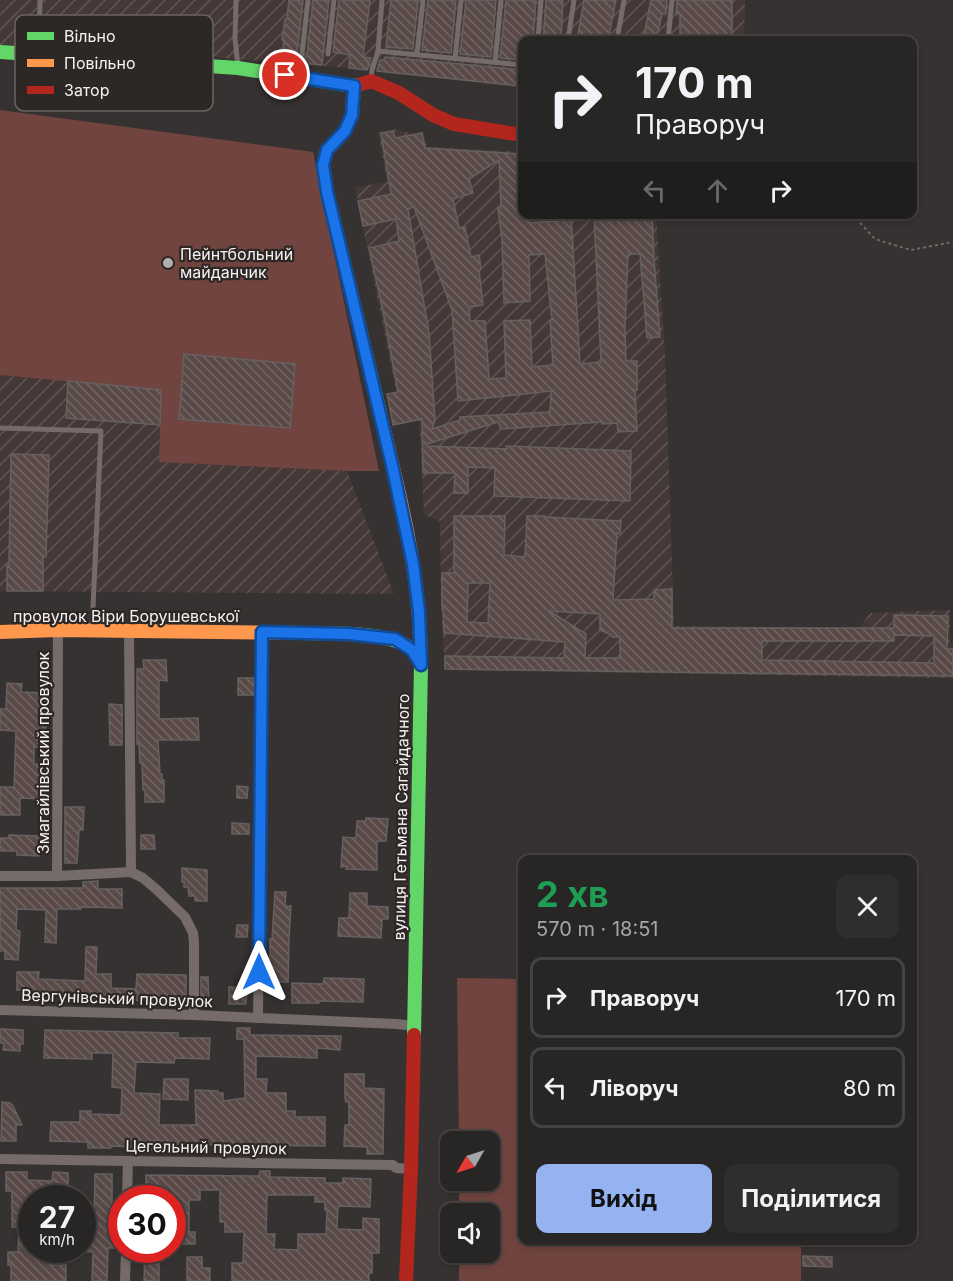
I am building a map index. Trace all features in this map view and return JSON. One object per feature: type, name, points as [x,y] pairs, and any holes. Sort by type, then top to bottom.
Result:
[{"type":"street","points":[[0,52],[15,53]]},
{"type":"street","points":[[213,66],[354,86],[371,81],[399,93],[433,116],[454,124],[518,134]]},
{"type":"street","name":"вулиця Гетьмана Сагайдачного","points":[[354,86],[352,115],[345,131],[327,150],[323,165],[327,192],[413,564],[419,612],[421,665],[414,1026],[406,1281]]},
{"type":"street","name":"провулок Віри Борушевської","points":[[0,632],[58,630],[349,634],[395,639],[412,650],[421,665]]},
{"type":"street","name":"Змагайлівський провулок","points":[[57,876],[58,630]]},
{"type":"street","points":[[129,631],[131,872],[156,889],[190,924],[194,944],[194,1015]]},
{"type":"street","points":[[258,1018],[262,632]]},
{"type":"street","name":"Змагайлівський провулок","points":[[0,876],[131,872]]},
{"type":"street","name":"Вергунівський провулок","points":[[0,1010],[194,1015],[414,1026]]},
{"type":"street","name":"Цегельний провулок","points":[[0,1159],[393,1165],[396,1168],[411,1169]]},
{"type":"street","points":[[127,1185],[128,1161]]},
{"type":"street","points":[[125,1281],[126,1263]]},
{"type":"lane","points":[[40,0],[40,15]]},
{"type":"lane","points":[[302,54],[308,0]]},
{"type":"lane","points":[[328,54],[334,0]]},
{"type":"lane","points":[[371,81],[378,51],[382,0]]},
{"type":"lane","points":[[417,54],[423,0]]},
{"type":"lane","points":[[455,59],[461,0]]},
{"type":"lane","points":[[495,62],[501,0]]},
{"type":"lane","points":[[538,36],[542,0]]},
{"type":"lane","points":[[569,36],[574,0]]},
{"type":"lane","points":[[617,36],[624,0]]},
{"type":"lane","points":[[668,36],[672,0]]},
{"type":"lane","points":[[236,1],[235,39],[238,68]]},
{"type":"lane","points":[[378,51],[518,65]]},
{"type":"lane","points":[[0,428],[101,431],[92,631]]},
{"type":"path","points":[[857,219],[875,239],[912,250],[953,242]]},
{"type":"shaded area","points":[[0,0],[745,0],[744,36],[518,36],[518,88],[372,70],[213,57],[213,15],[15,15],[15,46],[0,46]]},
{"type":"shaded area","name":"Пейнтбольний майданчик","points":[[0,110],[313,152],[379,471],[159,462],[161,390],[0,375]]},
{"type":"shaded area","points":[[393,129],[409,133],[423,132],[427,147],[518,152],[518,219],[656,219],[665,355],[674,626],[860,628],[870,613],[950,610],[953,678],[445,670],[441,607],[440,521],[424,515],[418,395],[397,396],[355,187],[387,182],[378,132]]},
{"type":"shaded area","points":[[0,375],[161,390],[159,462],[347,471],[394,594],[0,591]]},
{"type":"shaded area","points":[[457,978],[518,979],[518,1245],[801,1245],[801,1281],[459,1281],[459,1263],[500,1263],[500,1203],[459,1203],[459,1191],[500,1191],[500,1131],[459,1131]]},
{"type":"building","points":[[289,0],[303,0],[297,53],[302,59],[307,55],[313,0],[329,0],[322,65],[282,61],[284,40],[282,40]]},
{"type":"building","points":[[339,0],[370,0],[363,57],[371,58],[367,70],[349,68],[350,55],[333,52]]},
{"type":"building","points":[[391,0],[418,0],[413,49],[386,47]]},
{"type":"building","points":[[428,0],[456,0],[451,53],[422,50]]},
{"type":"building","points":[[466,0],[496,0],[491,57],[460,54]]},
{"type":"building","points":[[506,0],[536,0],[533,36],[518,36],[518,60],[500,58]]},
{"type":"building","points":[[546,0],[563,0],[561,36],[543,36]]},
{"type":"building","points":[[584,0],[616,0],[609,36],[578,36]]},
{"type":"building","points":[[651,0],[667,0],[666,14],[662,14],[657,36],[644,36]]},
{"type":"building","points":[[677,0],[732,0],[732,36],[680,36],[680,14],[676,14]]},
{"type":"building","points":[[385,57],[518,70],[518,86],[377,71],[380,60],[384,60]]},
{"type":"building","points":[[393,131],[395,138],[422,133],[425,148],[518,154],[518,219],[529,219],[529,223],[571,219],[580,364],[601,362],[594,219],[652,219],[660,337],[647,338],[640,254],[628,254],[626,361],[637,361],[637,390],[635,390],[637,431],[618,432],[617,423],[602,424],[602,422],[501,429],[498,422],[427,444],[427,446],[507,449],[506,446],[631,451],[630,501],[494,496],[495,468],[468,467],[468,493],[454,493],[455,473],[423,473],[422,419],[393,425],[387,394],[398,392],[369,248],[399,241],[396,219],[363,226],[358,201],[391,194],[381,133]],"holes":[[[499,160],[501,208],[498,208],[502,239],[504,303],[530,301],[529,255],[545,254],[552,320],[550,320],[553,365],[532,367],[530,320],[504,321],[506,378],[489,379],[485,321],[470,321],[469,307],[483,305],[479,255],[471,257],[465,227],[459,228],[453,199],[473,193],[469,179]],[[414,207],[452,310],[458,401],[551,391],[550,412],[460,417],[460,420],[432,429],[435,420],[429,333],[408,209]]]},
{"type":"building","points":[[184,354],[295,364],[290,428],[179,419]]},
{"type":"building","points":[[68,381],[161,390],[160,425],[66,418]]},
{"type":"building","points":[[11,454],[49,455],[43,591],[7,591]]},
{"type":"building","points":[[454,516],[505,516],[504,555],[525,557],[527,516],[621,521],[620,533],[617,533],[613,600],[654,599],[654,590],[672,589],[672,628],[894,628],[894,615],[948,616],[947,649],[953,649],[953,676],[445,669],[445,656],[564,658],[565,642],[444,633],[442,573],[454,573]],"holes":[[[468,583],[490,583],[488,623],[467,622]],[[549,611],[600,614],[600,630],[612,637],[620,637],[620,658],[585,658],[586,634]],[[894,635],[934,636],[934,663],[762,660],[762,641],[894,641]]]},
{"type":"building","points":[[143,660],[166,660],[167,681],[159,680],[159,719],[198,718],[199,740],[158,740],[160,774],[164,780],[164,802],[145,802],[145,790],[143,790],[142,763],[140,763],[139,744],[137,744],[137,669],[144,669]]},
{"type":"building","points":[[238,678],[254,678],[254,695],[238,695]]},
{"type":"building","points":[[7,683],[22,684],[21,692],[47,693],[45,747],[34,747],[34,764],[45,764],[43,799],[20,798],[20,815],[0,815],[0,787],[14,787],[16,731],[0,730],[0,709],[6,709]]},
{"type":"building","points":[[109,704],[122,705],[122,745],[110,745]]},
{"type":"building","points":[[237,786],[248,787],[247,798],[237,798]]},
{"type":"building","points":[[65,807],[84,807],[83,830],[79,830],[77,863],[65,863]]},
{"type":"building","points":[[366,818],[388,819],[386,841],[377,841],[377,870],[341,867],[343,837],[356,838],[357,821],[366,821]]},
{"type":"building","points":[[232,823],[249,824],[249,834],[232,834]]},
{"type":"building","points":[[9,835],[40,836],[39,856],[17,855],[17,851],[0,851],[0,838],[9,838]]},
{"type":"building","points":[[141,835],[154,835],[155,849],[141,849]]},
{"type":"building","points":[[182,868],[207,870],[207,901],[195,901],[195,896],[189,896],[188,887],[184,887],[184,882],[182,882]]},
{"type":"building","points":[[98,881],[98,889],[122,889],[122,908],[57,909],[56,943],[45,942],[46,910],[17,909],[16,930],[20,931],[18,960],[5,959],[5,951],[0,951],[0,888],[83,888],[83,882]]},
{"type":"building","points":[[275,892],[286,892],[285,906],[291,906],[288,982],[273,982],[273,973],[270,972],[270,939],[272,939]]},
{"type":"building","points":[[350,893],[367,893],[367,906],[388,907],[388,919],[382,919],[381,938],[338,936],[339,918],[349,918]]},
{"type":"building","points":[[237,925],[248,925],[247,937],[236,937]]},
{"type":"building","points":[[86,947],[97,947],[96,974],[111,974],[111,988],[136,989],[137,974],[186,975],[186,1007],[178,1007],[178,1001],[127,1000],[126,1006],[115,1005],[115,1001],[63,998],[63,992],[38,991],[38,999],[23,998],[23,990],[17,990],[17,972],[39,972],[38,979],[85,981]]},
{"type":"building","points":[[201,977],[208,977],[209,1006],[201,1006]]},
{"type":"building","points":[[324,978],[364,979],[363,1002],[292,1003],[292,983],[323,984]]},
{"type":"building","points":[[229,987],[247,988],[246,1004],[229,1004]]},
{"type":"building","points":[[237,1028],[250,1028],[250,1035],[341,1036],[340,1050],[317,1048],[317,1058],[256,1056],[256,1079],[267,1079],[266,1093],[286,1093],[286,1111],[295,1111],[295,1117],[325,1117],[325,1146],[175,1144],[175,1142],[154,1140],[154,1150],[139,1150],[139,1147],[88,1148],[88,1142],[50,1141],[51,1122],[80,1122],[80,1111],[91,1111],[90,1114],[121,1115],[122,1088],[112,1087],[113,1053],[92,1053],[92,1059],[44,1058],[45,1030],[178,1033],[178,1038],[210,1038],[209,1059],[175,1058],[174,1063],[136,1062],[134,1093],[160,1094],[159,1125],[196,1125],[195,1090],[218,1091],[218,1093],[223,1093],[223,1101],[245,1098],[244,1039],[237,1039]]},
{"type":"building","points":[[0,1029],[23,1030],[23,1044],[20,1044],[20,1051],[3,1050],[4,1043],[0,1043]]},
{"type":"building","points":[[345,1074],[364,1074],[364,1088],[384,1089],[383,1154],[367,1154],[367,1147],[344,1146],[345,1125],[349,1125],[349,1102],[346,1102],[345,1098]]},
{"type":"building","points":[[164,1079],[188,1079],[188,1100],[163,1099]]},
{"type":"building","points":[[2,1102],[13,1106],[22,1125],[16,1125],[16,1141],[1,1141]]},
{"type":"building","points":[[260,1171],[270,1171],[270,1177],[325,1178],[325,1183],[343,1183],[343,1178],[371,1179],[370,1207],[338,1206],[337,1229],[363,1230],[363,1218],[379,1219],[379,1253],[372,1253],[372,1273],[369,1273],[369,1281],[232,1281],[232,1263],[243,1263],[244,1232],[225,1232],[225,1222],[220,1222],[220,1190],[200,1190],[200,1200],[189,1200],[189,1232],[195,1232],[195,1244],[186,1244],[186,1185],[146,1185],[146,1175],[259,1176]],"holes":[[[267,1195],[315,1195],[315,1202],[325,1202],[326,1234],[298,1234],[298,1250],[274,1249],[275,1234],[266,1234]]]},
{"type":"building","points":[[6,1172],[27,1172],[27,1180],[52,1181],[53,1172],[68,1173],[68,1185],[18,1185],[18,1227],[12,1227],[12,1191],[6,1191]]},
{"type":"building","points":[[95,1174],[112,1174],[112,1185],[108,1185],[107,1281],[92,1281],[93,1263],[96,1263]]},
{"type":"building","points":[[8,1252],[18,1252],[18,1263],[66,1265],[66,1281],[11,1281]]},
{"type":"building","points":[[803,1256],[832,1257],[832,1267],[803,1266]]},
{"type":"building","points":[[187,1257],[202,1257],[202,1268],[210,1268],[210,1281],[187,1281]]},
{"type":"building","points":[[145,1263],[159,1263],[159,1281],[144,1281]]},
{"type":"traffic: fast","points":[[0,52],[15,53]]},
{"type":"traffic: fast","points":[[213,66],[358,85]]},
{"type":"traffic: fast","points":[[354,86],[352,115],[345,131],[327,150],[323,165],[327,192],[380,413]]},
{"type":"traffic: fast","points":[[305,633],[376,636],[390,639],[411,649],[421,665]]},
{"type":"traffic: fast","points":[[414,1035],[420,634]]},
{"type":"traffic: slow","points":[[380,413],[411,550],[420,634]]},
{"type":"traffic: slow","points":[[0,632],[58,630],[305,633]]},
{"type":"traffic: jam","points":[[358,85],[371,81],[399,93],[433,115],[454,124],[518,134]]},
{"type":"traffic: jam","points":[[406,1281],[414,1035]]},
{"type":"place","name":"Пейнтбольний майданчик","points":[[168,263]]},
{"type":"route","points":[[259,972],[262,632],[349,634],[395,639],[412,650],[421,665],[419,612],[413,564],[392,465],[327,192],[323,165],[327,150],[345,131],[352,115],[354,86],[285,75]]}]
